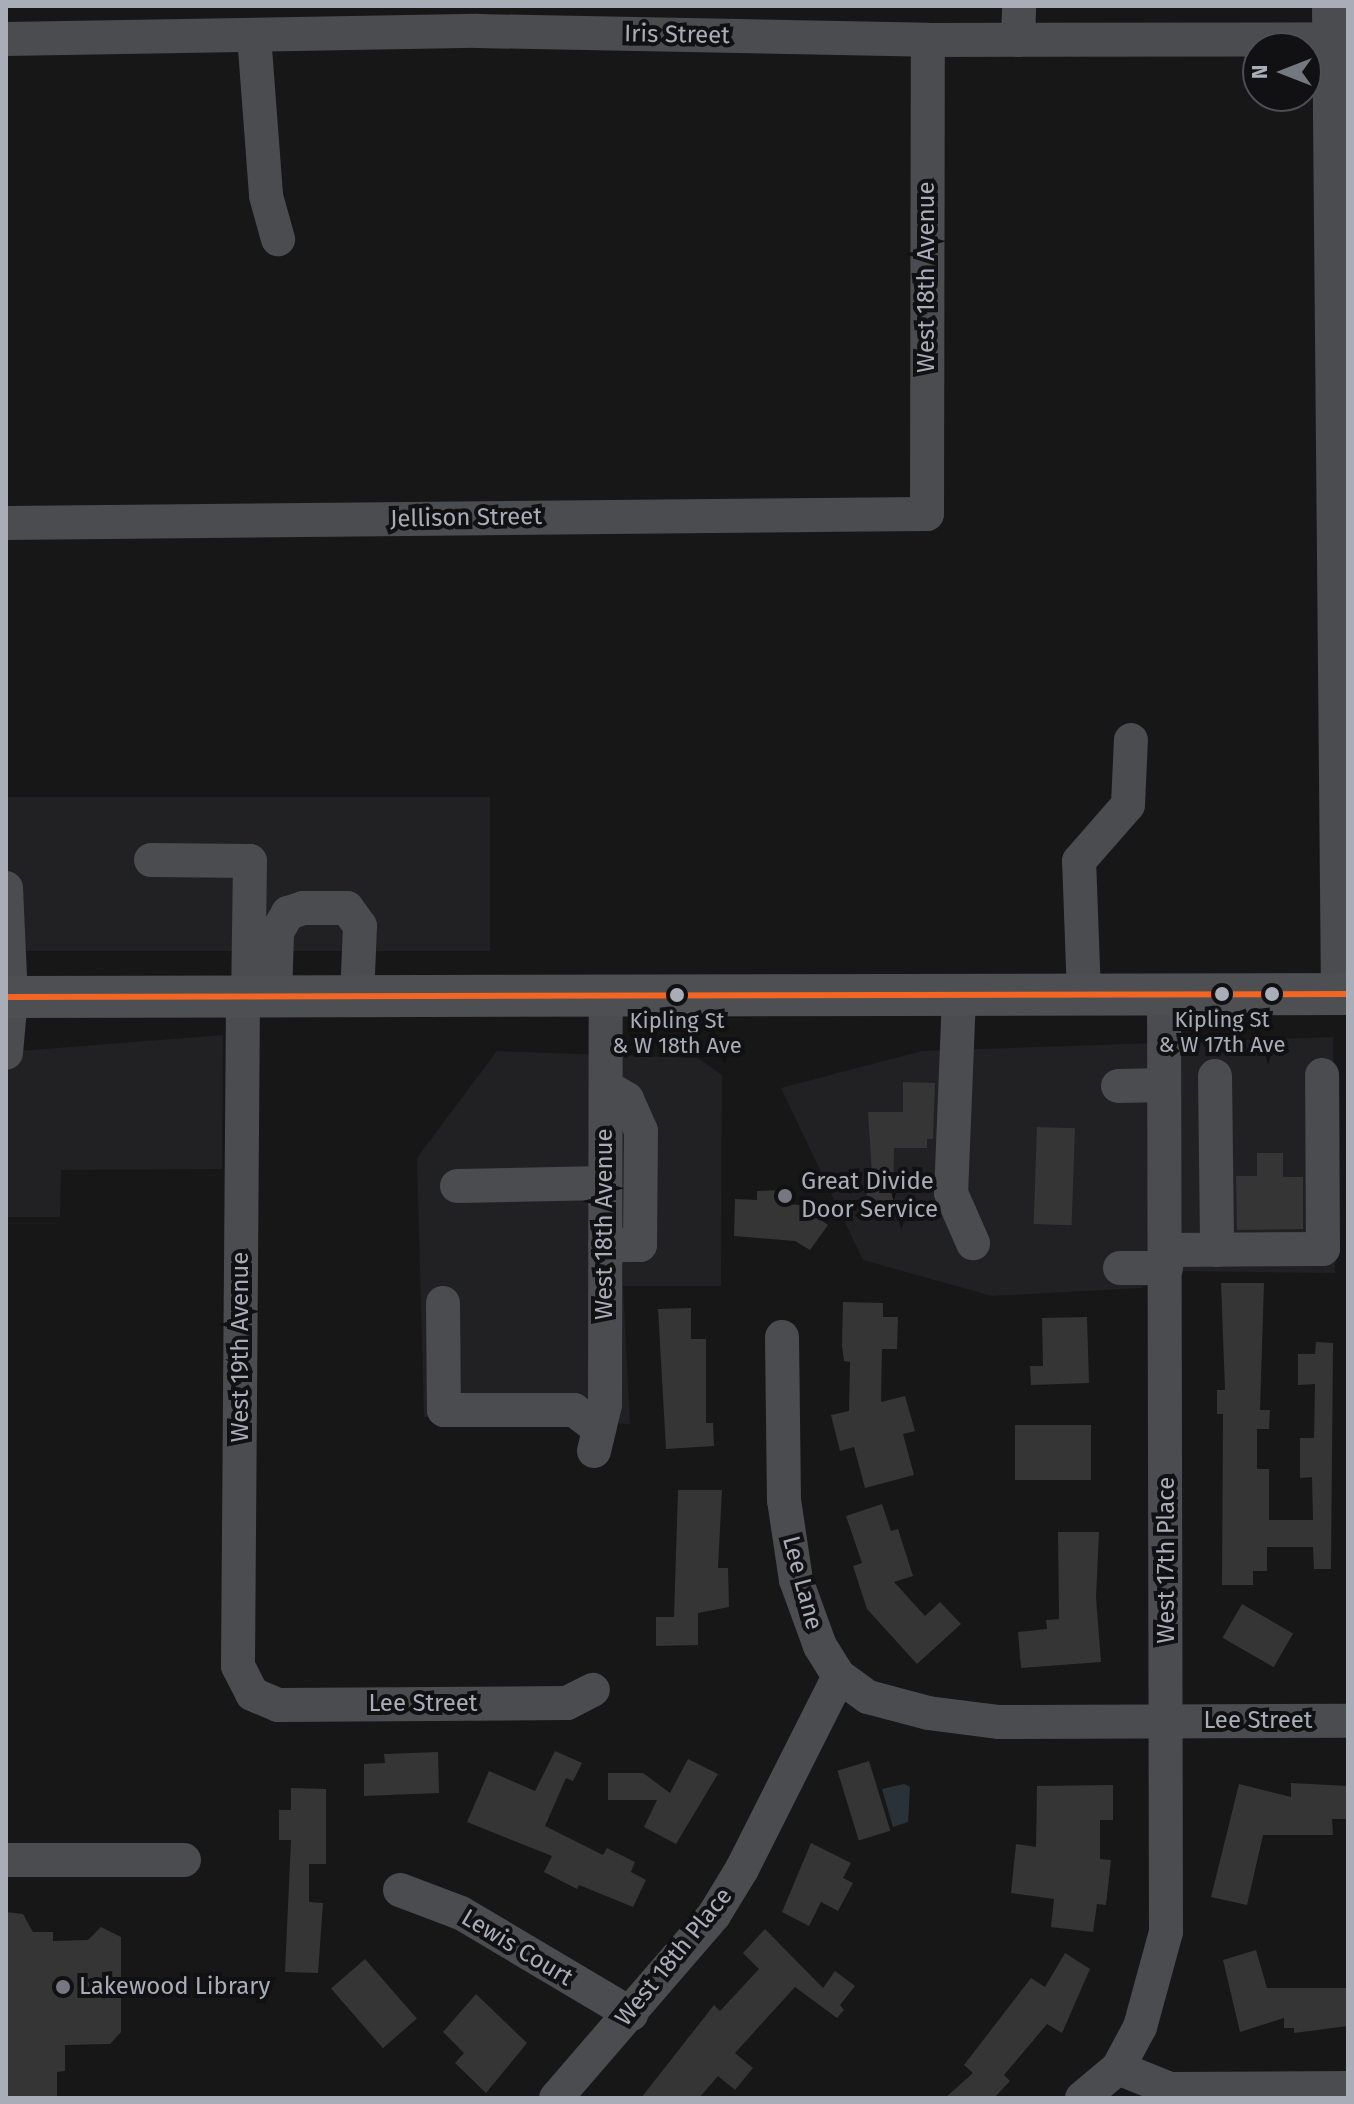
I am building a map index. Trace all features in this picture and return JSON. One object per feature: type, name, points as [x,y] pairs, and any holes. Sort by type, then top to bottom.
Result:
[{"type":"main road","points":[[9,997],[1343,994]]},
{"type":"street","points":[[1018,40],[1019,6]]},
{"type":"street","name":"Iris Street","points":[[6,39],[254,35],[477,19],[928,40],[1018,40],[1336,28]]},
{"type":"street","points":[[1336,28],[1343,994]]},
{"type":"street","points":[[254,35],[266,196],[278,239]]},
{"type":"street","name":"West 18th Avenue","points":[[927,514],[928,40]]},
{"type":"street","name":"Jellison Street","points":[[6,523],[927,514]]},
{"type":"street","points":[[1084,995],[1079,861],[1128,805],[1131,740]]},
{"type":"street","points":[[151,860],[250,861],[255,998]]},
{"type":"street","points":[[6,888],[9,997],[6,1053]]},
{"type":"street","points":[[255,998],[277,932],[288,913],[303,908],[347,908],[360,926],[357,997]]},
{"type":"street","name":"West 17th Place","points":[[1082,2098],[1118,2068],[1140,2027],[1166,1932],[1168,1721],[1164,995]]},
{"type":"street","name":"West 18th Avenue","points":[[443,1303],[444,1410],[574,1410],[596,1440],[605,1405],[606,996]]},
{"type":"street","points":[[959,996],[951,1193],[973,1243]]},
{"type":"street","name":"West 19th Avenue","points":[[252,1694],[238,1666],[255,998]]},
{"type":"street","points":[[1120,1268],[1217,1250],[1323,1249],[1322,1075]]},
{"type":"street","points":[[1215,1076],[1217,1250]]},
{"type":"street","points":[[1118,1086],[1164,1085]]},
{"type":"street","points":[[605,1245],[640,1245],[641,1144],[627,1099],[606,1087]]},
{"type":"street","points":[[1165,1135],[1215,1135]]},
{"type":"street","points":[[457,1186],[605,1183]]},
{"type":"street","name":"Lee Lane","points":[[782,1337],[786,1534],[805,1612],[839,1676],[868,1697],[928,1713],[999,1722],[1168,1721]]},
{"type":"street","name":"West 18th Place","points":[[556,2098],[714,1915],[742,1869],[839,1676]]},
{"type":"street","name":"Lee Street","points":[[252,1694],[278,1705],[567,1703],[593,1690]]},
{"type":"street","name":"Lee Street","points":[[1168,1721],[1348,1721]]},
{"type":"street","points":[[6,1860],[184,1860]]},
{"type":"street","name":"Lewis Court","points":[[400,1890],[461,1913],[631,2014]]},
{"type":"street","points":[[1118,2068],[1170,2089],[1348,2088]]},
{"type":"shaded area","points":[[6,797],[490,797],[490,951],[6,951]]},
{"type":"shaded area","points":[[223,1035],[222,1169],[61,1170],[60,1217],[6,1217],[6,1052]]},
{"type":"shaded area","points":[[1333,1037],[1335,1273],[1182,1271],[1141,1288],[992,1296],[863,1260],[781,1088],[922,1051]]},
{"type":"shaded area","points":[[497,1051],[698,1058],[722,1075],[721,1286],[623,1286],[630,1424],[424,1417],[417,1158]]},
{"type":"shaded area","points":[[904,1784],[910,1787],[908,1822],[893,1827],[882,1789]]},
{"type":"building","points":[[903,1082],[935,1083],[933,1139],[927,1139],[927,1148],[894,1148],[893,1219],[867,1219],[867,1190],[873,1190],[868,1112],[903,1112]]},
{"type":"building","points":[[1037,1127],[1075,1128],[1072,1225],[1034,1224]]},
{"type":"building","points":[[1257,1153],[1283,1153],[1283,1177],[1303,1177],[1303,1229],[1237,1230],[1236,1176],[1257,1176]]},
{"type":"building","points":[[786,1190],[786,1204],[801,1205],[828,1225],[810,1250],[795,1241],[734,1236],[735,1199],[757,1200],[757,1191]]},
{"type":"building","points":[[1221,1283],[1264,1283],[1260,1410],[1270,1410],[1269,1429],[1257,1429],[1257,1469],[1269,1469],[1269,1520],[1313,1520],[1312,1477],[1300,1478],[1300,1438],[1314,1438],[1315,1384],[1298,1385],[1298,1354],[1315,1354],[1316,1342],[1333,1343],[1331,1569],[1314,1569],[1313,1547],[1267,1547],[1267,1571],[1253,1571],[1253,1585],[1222,1585],[1223,1414],[1217,1414],[1217,1390],[1225,1390]]},
{"type":"building","points":[[843,1302],[883,1303],[883,1317],[898,1317],[897,1349],[882,1349],[881,1402],[905,1396],[915,1431],[903,1434],[914,1475],[865,1488],[854,1447],[840,1451],[831,1415],[849,1411],[850,1362],[844,1361],[842,1346]]},
{"type":"building","points":[[691,1308],[691,1339],[706,1339],[706,1423],[713,1423],[714,1446],[666,1449],[658,1309]]},
{"type":"building","points":[[1087,1317],[1089,1383],[1031,1385],[1030,1366],[1043,1366],[1042,1318]]},
{"type":"building","points":[[1015,1425],[1091,1425],[1091,1480],[1015,1480]]},
{"type":"building","points":[[678,1490],[722,1490],[718,1568],[728,1568],[729,1607],[698,1613],[698,1645],[656,1646],[656,1617],[674,1617]]},
{"type":"building","points":[[882,1504],[891,1531],[898,1529],[913,1576],[894,1582],[925,1616],[940,1602],[961,1624],[917,1664],[867,1609],[853,1566],[862,1563],[846,1516]]},
{"type":"building","points":[[1058,1532],[1099,1532],[1096,1597],[1101,1662],[1021,1668],[1018,1632],[1047,1629],[1046,1620],[1059,1619]]},
{"type":"building","points":[[1242,1604],[1293,1634],[1274,1667],[1222,1638]]},
{"type":"building","points":[[555,1751],[582,1763],[573,1781],[566,1778],[545,1826],[603,1855],[607,1848],[635,1862],[631,1872],[646,1880],[633,1907],[579,1885],[577,1889],[544,1872],[552,1856],[467,1822],[489,1771],[535,1791]]},
{"type":"building","points":[[438,1752],[439,1793],[364,1796],[364,1764],[385,1763],[384,1754]]},
{"type":"building","points":[[688,1759],[718,1774],[676,1844],[644,1827],[657,1800],[608,1800],[608,1773],[643,1773],[670,1793]]},
{"type":"building","points":[[869,1761],[890,1831],[859,1840],[837,1771]]},
{"type":"building","points":[[1291,1783],[1348,1786],[1348,1819],[1332,1819],[1333,1835],[1263,1835],[1247,1905],[1211,1897],[1239,1784],[1291,1797]]},
{"type":"building","points":[[1113,1785],[1113,1820],[1100,1820],[1100,1859],[1111,1860],[1106,1905],[1097,1904],[1093,1932],[1051,1927],[1054,1899],[1011,1893],[1016,1844],[1036,1847],[1037,1786]]},
{"type":"building","points":[[291,1788],[326,1789],[326,1864],[309,1864],[309,1902],[323,1903],[318,1973],[285,1972],[291,1840],[279,1840],[279,1810],[291,1810]]},
{"type":"building","points":[[811,1843],[851,1863],[843,1878],[853,1883],[838,1911],[821,1902],[809,1926],[782,1912]]},
{"type":"building","name":"Lakewood Library","points":[[6,1912],[23,1914],[33,1932],[53,1932],[53,1941],[88,1940],[101,1927],[121,1937],[121,2032],[110,2044],[65,2045],[65,2071],[57,2072],[57,2098],[6,2098]]},
{"type":"building","points":[[765,1929],[823,1988],[835,1971],[855,1986],[840,2005],[844,2010],[837,2018],[795,1987],[735,2053],[753,2068],[735,2090],[718,2076],[699,2098],[641,2098],[714,2005],[720,2011],[759,1969],[743,1953]]},
{"type":"building","points":[[1256,1950],[1267,1988],[1348,1988],[1348,2026],[1294,2033],[1294,2028],[1284,2028],[1284,2018],[1240,2032],[1223,1960]]},
{"type":"building","points":[[1065,1953],[1090,1969],[1062,2033],[1047,2024],[1004,2075],[1010,2081],[994,2098],[945,2098],[973,2073],[964,2065],[1031,1978],[1045,1987]]},
{"type":"building","points":[[365,1959],[417,2019],[383,2048],[331,1989]]},
{"type":"building","points":[[476,1994],[527,2043],[486,2093],[455,2063],[464,2053],[443,2032]]},
{"type":"transit line","points":[[6,997],[1348,994]]},
{"type":"place","name":"Kipling St & W 17th Ave","points":[[1222,994]]},
{"type":"place","name":"Kipling St & W 18th Ave","points":[[677,995]]},
{"type":"place","name":"Great Divide Door Service","points":[[785,1196]]},
{"type":"place","name":"Lakewood Library","points":[[63,1987]]}]
